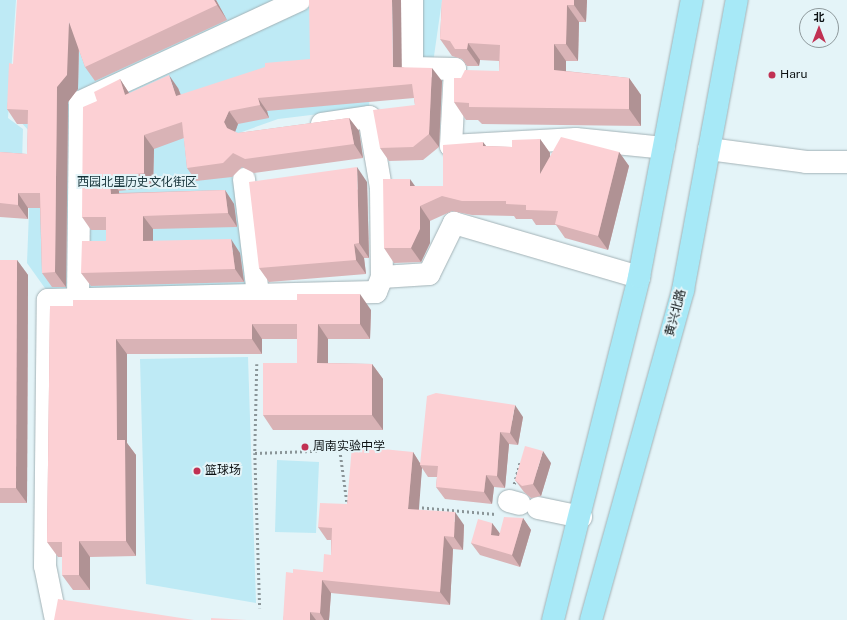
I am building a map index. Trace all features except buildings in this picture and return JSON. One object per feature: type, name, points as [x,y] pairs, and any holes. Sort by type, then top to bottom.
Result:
[{"type":"main road","points":[[552,620],[581,517],[639,277],[692,0]]},
{"type":"main road","name":"黄兴北路","points":[[591,620],[683,290],[737,0]]},
{"type":"street","points":[[78,299],[80,102],[300,0]]},
{"type":"street","points":[[412,0],[412,68],[455,69],[450,146],[576,140],[664,148]]},
{"type":"street","points":[[56,620],[45,566],[48,300],[376,292],[382,277],[381,188],[369,117],[300,127]]},
{"type":"street","points":[[709,149],[806,162],[847,162]]},
{"type":"street","points":[[244,179],[258,294]]},
{"type":"street","points":[[382,277],[429,274],[454,223],[639,277]]},
{"type":"street","points":[[522,504],[581,517]]},
{"type":"path","points":[[256,364],[255,454],[260,608]]},
{"type":"path","points":[[255,454],[340,450],[347,502],[355,502]]},
{"type":"path","points":[[410,507],[505,514],[522,504],[520,462]]},
{"type":"green space","points":[[0,0],[16,0],[8,118],[23,129],[22,162],[0,159]]},
{"type":"green space","name":"西园北里历史文化街区","points":[[26,0],[442,0],[433,63],[371,67],[369,108],[278,119],[239,133],[255,288],[47,291],[27,263],[32,134],[13,114]]},
{"type":"green space","name":"篮球场","points":[[248,357],[256,603],[146,584],[140,359]]},
{"type":"green space","points":[[277,460],[319,462],[316,533],[275,532]]},
{"type":"place","name":"Haru","points":[[772,75]]},
{"type":"place","name":"周南实验中学","points":[[305,447]]},
{"type":"place","name":"篮球场","points":[[197,471]]}]
